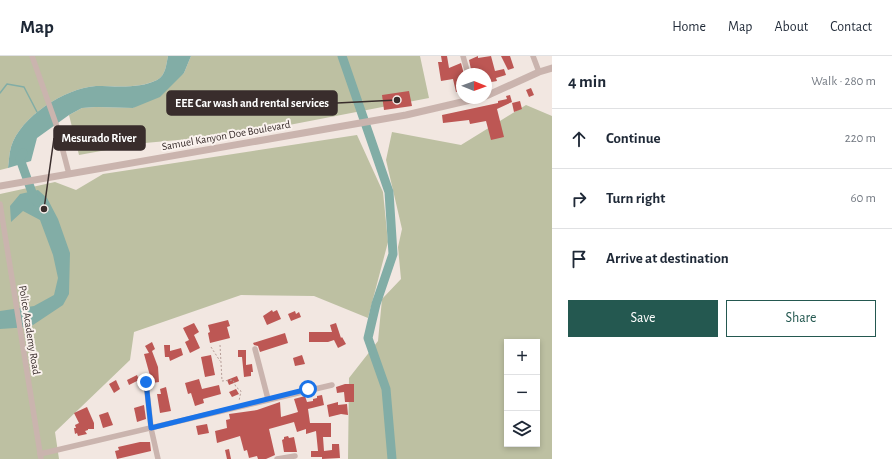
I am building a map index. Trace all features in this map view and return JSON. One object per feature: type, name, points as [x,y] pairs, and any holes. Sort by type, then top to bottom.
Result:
[{"type":"street","points":[[32,56],[56,124],[69,174]]},
{"type":"street","points":[[463,56],[466,68]]},
{"type":"street","points":[[533,56],[538,72]]},
{"type":"street","points":[[492,93],[538,72],[552,68]]},
{"type":"street","name":"Samuel Kanyon Doe Boulevard","points":[[3,185],[387,118],[456,102]]},
{"type":"street","name":"Police Academy Road","points":[[0,204],[40,457]]},
{"type":"street","points":[[255,349],[268,399]]},
{"type":"street","points":[[146,382],[151,428],[158,459]]},
{"type":"street","points":[[40,457],[151,428],[332,384]]},
{"type":"street","points":[[277,459],[295,456]]},
{"type":"path","points":[[220,345],[222,380],[233,380],[236,387],[242,391],[238,407]]},
{"type":"path","points":[[211,347],[221,362]]},
{"type":"green space","points":[[0,56],[168,56],[164,73],[160,78],[150,83],[135,86],[96,86],[84,88],[58,98],[45,106],[24,125],[16,136],[10,150],[8,168],[0,170]]},
{"type":"green space","points":[[191,56],[420,56],[429,98],[243,134],[145,143],[79,155],[69,115],[82,108],[133,108],[184,73]]},
{"type":"green space","points":[[526,105],[552,116],[552,459],[348,459],[349,378],[378,341],[382,299],[401,279],[398,247],[402,229],[386,160],[392,132],[461,145]]},
{"type":"green space","points":[[357,135],[383,192],[388,242],[368,318],[314,296],[241,295],[134,332],[130,360],[55,432],[59,459],[0,459],[0,194],[55,182],[76,190],[103,174]]},
{"type":"water","points":[[168,56],[191,56],[184,73],[160,97],[133,108],[82,108],[69,115],[37,138],[31,161],[8,168],[10,150],[16,136],[24,125],[45,106],[71,92],[84,88],[96,86],[135,86],[150,83],[160,78],[162,75],[165,70]]},
{"type":"water","points":[[38,190],[47,198],[58,219],[70,253],[69,294],[63,305],[30,327],[0,329],[0,311],[34,306],[54,295],[58,278],[53,255],[40,220],[23,211],[11,222],[10,206],[20,194]]},
{"type":"building","points":[[441,56],[447,56],[449,68],[461,63],[462,68],[456,68],[456,92],[453,79],[441,81],[438,62],[442,62]]},
{"type":"building","points":[[478,56],[478,58],[491,56],[495,71],[504,69],[506,75],[496,78],[497,81],[492,82],[492,68],[471,68],[469,60]]},
{"type":"building","points":[[501,56],[510,56],[514,68],[508,70]]},
{"type":"building","points":[[531,88],[534,95],[529,97],[526,90]]},
{"type":"building","points":[[409,91],[412,106],[384,110],[382,95]]},
{"type":"building","points":[[510,95],[512,102],[497,109],[504,137],[491,140],[486,121],[470,124],[469,120],[443,123],[442,115],[498,103],[498,101],[507,99],[506,96]]},
{"type":"building","points":[[520,101],[522,109],[514,112],[512,103]]},
{"type":"building","points":[[272,310],[273,312],[277,310],[281,319],[267,325],[263,316]]},
{"type":"building","points":[[295,311],[296,314],[299,312],[301,317],[291,321],[288,314]]},
{"type":"building","points":[[228,320],[230,326],[227,327],[230,338],[210,343],[208,333],[210,332],[208,325]]},
{"type":"building","points":[[194,323],[199,332],[194,335],[200,348],[190,353],[185,342],[189,340],[183,328]]},
{"type":"building","points":[[336,323],[341,338],[342,337],[346,344],[338,348],[334,340],[328,342],[309,342],[309,332],[332,332],[330,325]]},
{"type":"building","points":[[285,333],[288,343],[260,352],[258,346],[254,345],[253,343]]},
{"type":"building","points":[[152,342],[155,349],[152,351],[158,367],[159,382],[152,383],[144,354],[149,353],[145,346]]},
{"type":"building","points":[[164,345],[170,345],[170,351],[181,348],[183,355],[170,361],[169,357],[165,357]]},
{"type":"building","points":[[238,350],[246,350],[246,365],[252,364],[253,372],[251,372],[251,376],[244,377],[242,357],[238,357]]},
{"type":"building","points":[[211,355],[215,375],[205,377],[201,357]]},
{"type":"building","points":[[302,355],[305,364],[295,366],[293,358]]},
{"type":"building","points":[[137,375],[139,380],[129,385],[127,380]]},
{"type":"building","points":[[237,376],[239,381],[229,385],[227,380]]},
{"type":"building","points":[[199,379],[202,389],[219,385],[221,394],[203,399],[204,403],[195,406],[191,393],[188,394],[185,383]]},
{"type":"building","points":[[116,380],[120,389],[114,393],[109,384]]},
{"type":"building","points":[[345,384],[354,384],[354,402],[345,402],[344,392],[337,393],[336,387]]},
{"type":"building","points":[[166,387],[171,411],[160,413],[157,394],[161,394],[160,389]]},
{"type":"building","points":[[236,389],[239,394],[232,397],[229,392]]},
{"type":"building","points":[[322,395],[324,405],[308,409],[310,423],[331,423],[331,437],[323,437],[324,451],[332,450],[332,444],[339,444],[340,458],[322,459],[322,457],[311,457],[311,451],[318,451],[316,431],[306,434],[306,429],[297,432],[294,422],[269,429],[275,455],[266,459],[258,459],[257,456],[249,458],[247,450],[244,451],[240,436],[217,443],[215,431],[227,428],[226,420],[230,419],[229,414],[257,410],[280,402],[281,417],[298,412],[294,399],[305,396],[307,402],[313,401],[313,399],[317,398],[317,396]]},
{"type":"building","points":[[338,402],[338,405],[347,404],[348,415],[341,414],[329,417],[327,405]]},
{"type":"building","points":[[144,405],[146,419],[137,422],[134,408]]},
{"type":"building","points":[[87,407],[94,423],[94,429],[88,429],[85,431],[87,434],[78,436],[77,433],[75,434],[74,428],[76,428],[75,425],[79,423],[74,413]]},
{"type":"building","points":[[108,412],[113,425],[103,428],[99,415]]},
{"type":"building","points":[[207,424],[209,433],[198,435],[196,426]]},
{"type":"building","points":[[288,436],[289,438],[294,437],[297,452],[284,452],[282,440],[284,437]]},
{"type":"building","points":[[140,442],[150,442],[151,451],[117,459],[115,451],[119,450],[118,447]]},
{"type":"building","points":[[229,449],[231,459],[227,459],[225,450]]},
{"type":"waterway","points":[[342,56],[389,192],[393,254],[376,304],[368,338],[386,389],[392,459]]},
{"type":"waterway","points":[[0,93],[7,84],[24,87],[37,112]]},
{"type":"waterway","points":[[23,153],[20,159],[34,198],[37,202]]},
{"type":"place","name":"EEE Car wash and rental services","points":[[397,100]]},
{"type":"place","name":"Mesurado River","points":[[44,209]]},
{"type":"route","points":[[146,382],[151,428],[308,389]]}]
